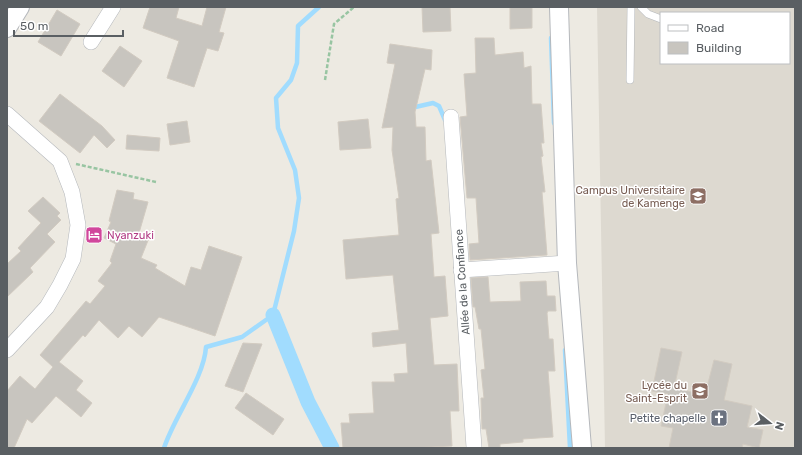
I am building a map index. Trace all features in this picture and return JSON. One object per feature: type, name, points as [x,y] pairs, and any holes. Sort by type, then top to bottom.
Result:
[{"type":"street","points":[[7,28],[20,7]]},
{"type":"street","points":[[91,42],[113,7]]},
{"type":"street","points":[[559,7],[567,263],[582,448]]},
{"type":"street","points":[[7,114],[60,161],[72,192],[78,225],[73,259],[47,307],[7,350]]},
{"type":"street","name":"Allée de la Confiance","points":[[451,117],[474,447]]},
{"type":"street","points":[[461,270],[567,263]]},
{"type":"lane","points":[[630,80],[631,7]]},
{"type":"lane","points":[[641,7],[648,14],[660,19]]},
{"type":"path","points":[[325,80],[334,24],[354,7]]},
{"type":"path","points":[[60,161],[156,182]]},
{"type":"shaded area","name":"Campus Universitaire de Kamenge","points":[[597,7],[795,7],[795,448],[605,448]]},
{"type":"building","points":[[150,7],[179,7],[176,18],[202,26],[207,7],[226,7],[219,32],[224,33],[218,51],[207,48],[194,87],[167,78],[179,41],[143,28]]},
{"type":"building","points":[[422,7],[450,7],[451,31],[423,32]]},
{"type":"building","points":[[510,7],[532,7],[532,28],[510,29]]},
{"type":"building","points":[[57,10],[80,24],[61,56],[38,42]]},
{"type":"building","points":[[475,38],[494,38],[495,55],[523,52],[524,68],[531,66],[532,104],[541,104],[544,143],[541,143],[543,156],[541,157],[545,192],[542,192],[547,255],[470,260],[469,244],[479,243],[476,198],[467,198],[460,117],[467,116],[464,74],[476,73]]},
{"type":"building","points":[[390,44],[432,50],[431,70],[425,69],[415,112],[416,127],[425,127],[426,161],[431,160],[439,233],[431,234],[434,277],[445,276],[448,316],[430,318],[434,365],[457,364],[459,411],[450,411],[452,446],[411,448],[343,448],[341,423],[350,423],[349,414],[374,413],[372,382],[395,382],[394,374],[408,373],[406,343],[373,347],[372,333],[399,330],[393,275],[346,279],[343,240],[399,235],[396,199],[399,198],[392,150],[393,127],[382,128],[395,64],[387,63]]},
{"type":"building","points":[[120,46],[142,61],[124,87],[102,71]]},
{"type":"building","points":[[60,94],[102,126],[115,140],[107,148],[94,135],[80,153],[39,121]]},
{"type":"building","points":[[368,119],[371,148],[340,150],[338,122]]},
{"type":"building","points":[[187,121],[190,142],[170,145],[167,124]]},
{"type":"building","points":[[127,135],[160,138],[159,151],[126,149]]},
{"type":"building","points":[[117,190],[134,193],[133,199],[148,202],[139,233],[149,238],[141,258],[157,265],[155,268],[185,286],[191,267],[201,270],[209,246],[242,257],[215,336],[159,317],[142,337],[129,326],[118,338],[99,320],[85,337],[83,335],[59,362],[83,381],[76,390],[92,403],[81,417],[56,396],[32,423],[27,419],[14,448],[7,448],[7,391],[20,376],[35,389],[53,367],[40,355],[86,301],[90,304],[105,286],[98,281],[112,263],[110,261],[116,244],[104,238],[111,222],[109,221]]},
{"type":"building","points":[[43,197],[60,213],[57,216],[61,220],[47,234],[55,242],[30,268],[33,272],[7,297],[7,264],[21,251],[18,248],[41,223],[28,211]]},
{"type":"building","points":[[488,277],[490,302],[521,301],[520,282],[546,281],[547,296],[555,296],[556,311],[548,311],[547,313],[549,339],[553,339],[555,371],[548,371],[553,437],[523,439],[523,442],[500,444],[500,448],[489,448],[486,429],[482,429],[481,398],[484,398],[481,370],[485,369],[481,329],[479,329],[475,307],[473,307],[471,278]]},
{"type":"building","points":[[243,343],[262,344],[243,392],[225,386]]},
{"type":"building","points":[[661,348],[682,352],[674,388],[705,395],[714,360],[732,364],[724,400],[752,406],[747,427],[763,430],[759,448],[743,444],[742,448],[669,448],[673,428],[661,426],[668,394],[652,391]]},
{"type":"building","points":[[246,393],[284,419],[273,435],[235,408]]},
{"type":"waterway","points":[[164,448],[174,424],[200,372],[206,347],[242,337],[273,315],[294,231],[299,198],[295,170],[278,128],[276,98],[291,80],[297,63],[298,26],[319,7]]},
{"type":"waterway","points":[[551,38],[554,123]]},
{"type":"waterway","points":[[411,108],[433,103],[439,106],[445,120]]},
{"type":"waterway","points":[[273,315],[308,402],[332,448]]},
{"type":"waterway","points":[[565,350],[570,448]]},
{"type":"place","name":"Campus Universitaire de Kamenge","points":[[698,196]]},
{"type":"place","name":"Nyanzuki","points":[[94,235]]},
{"type":"place","name":"Lycée du Saint-Esprit","points":[[700,391]]},
{"type":"place","name":"Petite chapelle","points":[[719,418]]}]
